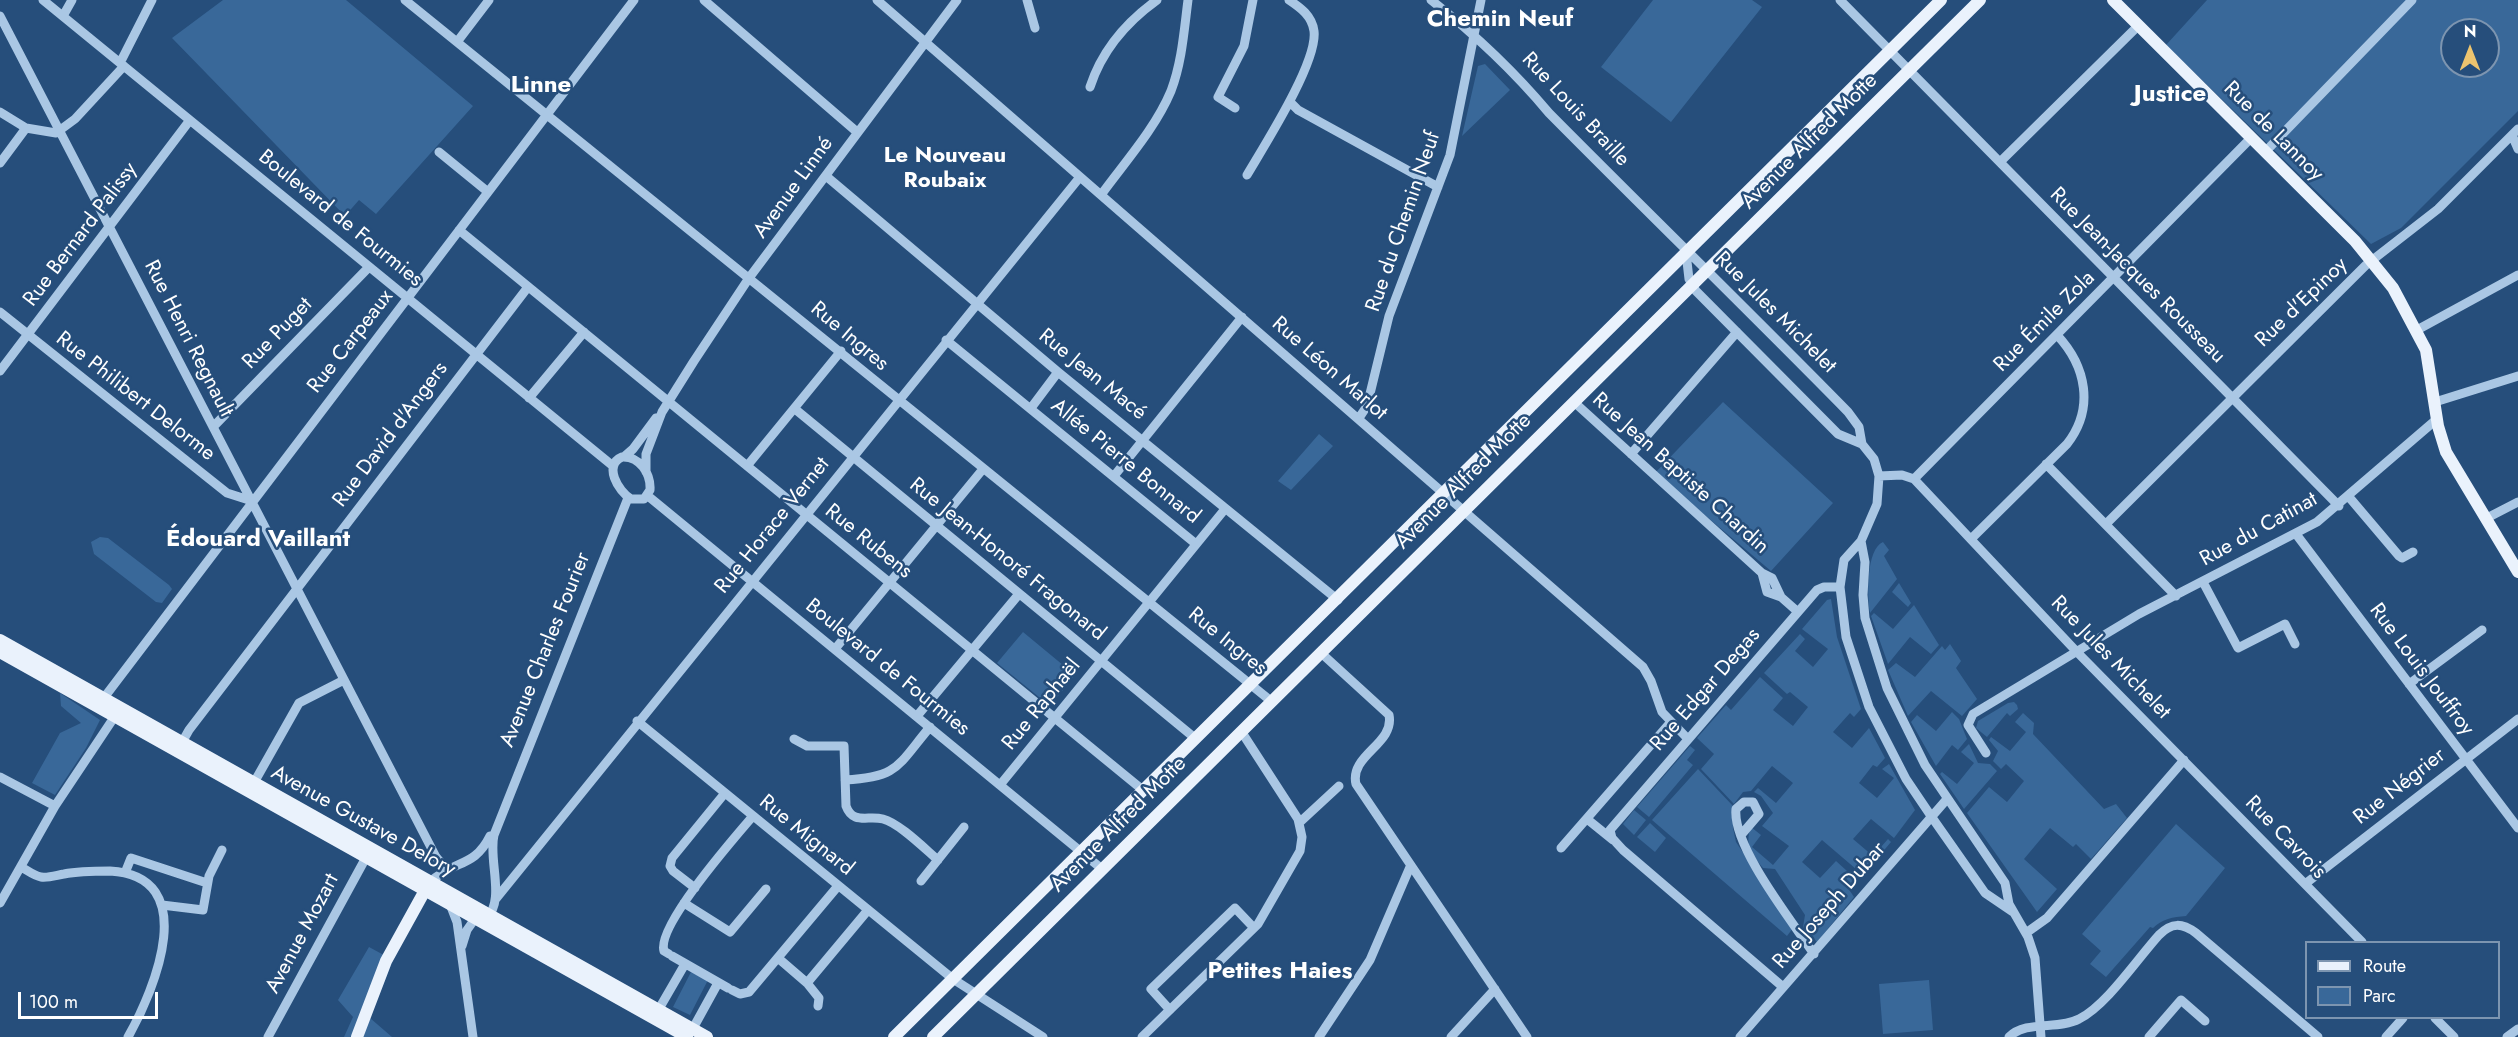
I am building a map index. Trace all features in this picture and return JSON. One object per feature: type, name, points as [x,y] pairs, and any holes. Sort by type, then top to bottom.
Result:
[{"type":"main road","name":"Avenue Alfred Motte","points":[[894,1037],[1446,494],[1941,0]]},
{"type":"main road","name":"Avenue Alfred Motte","points":[[933,1037],[1980,0]]},
{"type":"main road","name":"Rue de Lannoy","points":[[2113,0],[2375,264],[2417,330],[2427,355],[2441,439],[2453,467],[2518,572]]},
{"type":"main road","name":"Avenue Gustave Delory","points":[[0,640],[100,703]]},
{"type":"main road","name":"Avenue Gustave Delory","points":[[0,652],[180,747],[690,1034],[707,1037]]},
{"type":"main road","name":"Avenue Gustave Delory","points":[[427,886],[450,904],[482,916]]},
{"type":"main road","points":[[357,1037],[386,961],[427,886]]},
{"type":"street","name":"Boulevard de Fourmies","points":[[43,0],[613,466]]},
{"type":"street","points":[[63,16],[72,0]]},
{"type":"street","points":[[0,112],[27,128],[52,134],[75,120],[122,64],[152,0]]},
{"type":"street","name":"Rue Ingres","points":[[405,0],[1271,701]]},
{"type":"street","points":[[457,42],[489,0]]},
{"type":"street","name":"Rue Carpeaux","points":[[100,703],[634,0]]},
{"type":"street","points":[[704,0],[857,132]]},
{"type":"street","name":"Rue Léon Marlot","points":[[877,0],[1464,509],[1642,667],[1651,681],[1662,712],[1670,723],[1688,739]]},
{"type":"street","name":"Avenue Linné","points":[[625,456],[633,449],[668,402],[749,278],[957,0]]},
{"type":"street","points":[[1027,0],[1035,28]]},
{"type":"street","points":[[1090,87],[1100,60],[1128,23],[1157,0]]},
{"type":"street","points":[[1101,195],[1153,124],[1167,98],[1180,55],[1188,0]]},
{"type":"street","points":[[1235,108],[1218,97],[1244,46],[1252,0]]},
{"type":"street","points":[[1247,176],[1291,103],[1312,51],[1314,34],[1308,15],[1289,0]]},
{"type":"street","name":"Rue Louis Braille","points":[[1431,0],[1476,36],[1535,93],[1549,113],[1686,253]]},
{"type":"street","name":"Rue du Chemin Neuf","points":[[1359,418],[1367,406],[1392,309],[1451,151],[1476,36],[1481,0]]},
{"type":"street","name":"Rue Jean-Jacques Rousseau","points":[[1840,0],[2339,506]]},
{"type":"street","points":[[2265,152],[2412,0]]},
{"type":"street","name":"Rue Henri Regnault","points":[[0,16],[436,857],[446,869]]},
{"type":"street","points":[[2000,162],[2139,25]]},
{"type":"street","points":[[1291,103],[1298,110],[1438,188]]},
{"type":"street","name":"Rue Bernard Palissy","points":[[0,371],[190,120]]},
{"type":"street","points":[[0,163],[27,128]]},
{"type":"street","points":[[2515,132],[2518,149]]},
{"type":"street","name":"Rue d'Epinoy","points":[[2106,524],[2232,397],[2375,264],[2438,209],[2515,132]]},
{"type":"street","name":"Rue Émile Zola","points":[[1914,479],[2251,138]]},
{"type":"street","points":[[439,152],[488,192]]},
{"type":"street","name":"Rue Jean Macé","points":[[826,176],[1058,372],[1338,600]]},
{"type":"street","name":"Rue Horace Vernet","points":[[495,900],[637,721],[1080,177]]},
{"type":"street","name":"Rue Rubens","points":[[459,230],[1144,790]]},
{"type":"street","name":"Rue Jules Michelet","points":[[1686,253],[1708,270],[1848,412],[1858,427],[1862,444],[1874,459],[1880,476]]},
{"type":"street","name":"Rue Jules Michelet","points":[[1686,253],[1692,286],[1838,434],[1862,444]]},
{"type":"street","name":"Rue Puget","points":[[213,427],[369,267]]},
{"type":"street","points":[[2417,330],[2518,275]]},
{"type":"street","name":"Rue David d'Angers","points":[[180,747],[297,589],[528,287]]},
{"type":"street","name":"Rue Philibert Delorme","points":[[0,312],[227,494],[252,501]]},
{"type":"street","points":[[1114,476],[1242,317]]},
{"type":"street","points":[[529,398],[584,332]]},
{"type":"street","points":[[1631,454],[1737,332]]},
{"type":"street","points":[[1971,539],[2074,434],[2084,401],[2080,369],[2057,335]]},
{"type":"street","name":"Allée Pierre Bonnard","points":[[946,340],[1196,544]]},
{"type":"street","points":[[747,466],[841,351]]},
{"type":"street","name":"Allée Pierre Bonnard","points":[[1031,408],[1058,372]]},
{"type":"street","points":[[2435,402],[2518,376]]},
{"type":"street","name":"Avenue Linné","points":[[646,472],[648,450],[668,402]]},
{"type":"street","name":"Rue Jean Baptiste Chardin","points":[[1574,402],[1762,573],[1772,578],[1781,597],[1798,612]]},
{"type":"street","name":"Rue Jean-Honoré Fragonard","points":[[795,409],[1196,739]]},
{"type":"street","name":"Rue du Catinat","points":[[1986,753],[1972,733],[1968,722],[1973,714],[2076,651],[2296,534],[2339,506],[2437,419]]},
{"type":"street","points":[[625,456],[638,461],[651,485],[648,496],[639,500],[628,498],[618,485],[613,466],[617,459],[625,456]]},
{"type":"street","points":[[2046,464],[2176,596]]},
{"type":"street","points":[[835,649],[983,469]]},
{"type":"street","points":[[1914,479],[1902,475],[1880,476],[1877,504],[1861,542],[1844,560],[1840,587],[1844,631],[1869,707],[1906,779],[1985,893],[2013,912]]},
{"type":"street","name":"Rue Jules Michelet","points":[[1914,479],[2076,651],[2183,759]]},
{"type":"street","name":"Boulevard de Fourmies","points":[[648,496],[1102,869]]},
{"type":"street","points":[[2349,497],[2399,556],[2402,558],[2413,552]]},
{"type":"street","name":"Avenue Charles Fourier","points":[[427,886],[446,869],[480,854],[500,817],[628,498]]},
{"type":"street","points":[[2485,519],[2518,502]]},
{"type":"street","name":"Rue Raphaël","points":[[1000,785],[1225,508]]},
{"type":"street","name":"Rue Louis Jouffroy","points":[[2296,534],[2518,828]]},
{"type":"street","points":[[1861,542],[1865,564],[1863,595],[1865,618],[1880,670],[1909,737],[1947,799],[2003,879],[2013,912],[2026,933],[2036,963],[2041,1032]]},
{"type":"street","points":[[2203,582],[2238,648],[2285,624],[2295,644]]},
{"type":"street","name":"Rue Edgar Degas","points":[[1612,837],[1613,825],[1798,612],[1820,588],[1840,587]]},
{"type":"street","points":[[917,716],[1019,594]]},
{"type":"street","points":[[2409,684],[2481,630]]},
{"type":"street","points":[[1320,652],[1388,712],[1388,731],[1356,768],[1355,782],[1410,867],[1527,1037]]},
{"type":"street","points":[[251,787],[299,703],[344,680]]},
{"type":"street","points":[[0,903],[55,806],[118,713]]},
{"type":"street","name":"Rue Négrier","points":[[2305,884],[2518,719]]},
{"type":"street","name":"Rue Mignard","points":[[637,721],[953,979]]},
{"type":"street","name":"Rue Edgar Degas","points":[[1561,848],[1670,723]]},
{"type":"street","points":[[845,780],[872,779],[890,773],[930,727]]},
{"type":"street","points":[[1142,1037],[1254,928],[1269,909],[1298,855],[1302,841],[1299,823],[1241,731]]},
{"type":"street","points":[[794,739],[804,746],[844,746],[846,806],[853,817],[888,821],[938,860]]},
{"type":"street","points":[[2026,933],[2047,918],[2183,759]]},
{"type":"street","name":"Rue Cavrois","points":[[2183,759],[2361,941]]},
{"type":"street","points":[[0,777],[55,806]]},
{"type":"street","points":[[1299,823],[1339,786]]},
{"type":"street","points":[[694,888],[674,872],[670,866],[672,858],[725,793]]},
{"type":"street","name":"Rue Joseph Dubar","points":[[1740,1037],[1947,799]]},
{"type":"street","points":[[753,816],[684,903],[663,942],[664,951],[740,994],[749,992],[838,886]]},
{"type":"street","name":"Avenue Charles Fourier","points":[[462,951],[465,935],[495,900],[492,848],[500,817]]},
{"type":"street","points":[[1587,819],[1612,837],[1783,987]]},
{"type":"street","points":[[921,881],[964,827]]},
{"type":"street","points":[[1741,835],[1745,850],[1814,954]]},
{"type":"street","points":[[162,905],[203,910],[207,883],[222,850]]},
{"type":"street","name":"Avenue Mozart","points":[[268,1037],[368,853]]},
{"type":"street","points":[[125,873],[131,858],[207,883]]},
{"type":"street","points":[[21,867],[44,877],[88,871],[125,873],[137,876],[150,885],[162,905],[164,924],[159,960],[149,993],[128,1037]]},
{"type":"street","points":[[1320,1037],[1370,960],[1410,867]]},
{"type":"street","points":[[684,903],[730,932],[766,890]]},
{"type":"street","name":"Avenue Charles Fourier","points":[[450,904],[455,914],[462,951],[473,1037]]},
{"type":"street","points":[[1170,1010],[1152,989],[1226,916],[1235,908],[1254,928]]},
{"type":"street","points":[[807,983],[868,910]]},
{"type":"street","points":[[2009,1037],[2021,1029],[2041,1032],[2088,1014],[2171,925],[2188,927],[2318,1037]]},
{"type":"street","points":[[778,958],[807,983],[819,998],[818,1006]]},
{"type":"street","points":[[656,1014],[685,964]]},
{"type":"street","points":[[953,979],[1043,1037]]},
{"type":"street","points":[[690,1034],[718,983]]},
{"type":"street","points":[[1450,1037],[1495,989]]},
{"type":"street","points":[[2149,1037],[2181,1000],[2205,1021]]},
{"type":"street","points":[[2386,1037],[2401,1019]]},
{"type":"street","points":[[2437,1019],[2454,1037]]},
{"type":"street","points":[[2507,1037],[2518,1029]]},
{"type":"green space","points":[[223,0],[346,0],[473,106],[376,214],[359,200],[345,216],[172,38]]},
{"type":"green space","points":[[1653,0],[1752,0],[1762,7],[1671,122],[1601,67]]},
{"type":"green space","points":[[2207,0],[2518,0],[2518,111],[2401,228],[2371,244],[2166,45]]},
{"type":"green space","points":[[1485,64],[1510,90],[1462,136],[1478,66]]},
{"type":"green space","points":[[1723,402],[1833,503],[1771,571],[1655,473]]},
{"type":"green space","points":[[1319,434],[1333,446],[1291,490],[1278,481]]},
{"type":"green space","points":[[100,537],[108,538],[169,585],[172,589],[162,603],[156,602],[94,554],[91,542]]},
{"type":"green space","points":[[1883,542],[1889,550],[1884,556],[1897,579],[1870,613],[1868,585],[1871,563],[1877,546]]},
{"type":"green space","points":[[1899,583],[1911,603],[1908,607],[1892,592]]},
{"type":"green space","points":[[1831,599],[1837,637],[1861,709],[1854,717],[1850,713],[1833,732],[1852,748],[1869,728],[1885,758],[1877,767],[1873,765],[1859,783],[1877,798],[1894,778],[1882,769],[1889,764],[1915,810],[1894,838],[1871,819],[1853,839],[1873,856],[1888,839],[1891,842],[1863,875],[1822,840],[1802,862],[1820,878],[1836,861],[1858,881],[1850,891],[1854,897],[1817,942],[1803,927],[1805,915],[1775,869],[1763,868],[1753,854],[1748,839],[1751,827],[1761,835],[1752,847],[1773,865],[1789,846],[1762,826],[1773,813],[1761,796],[1754,792],[1758,788],[1776,803],[1793,783],[1772,766],[1751,791],[1743,792],[1734,804],[1701,769],[1714,754],[1697,738],[1726,705],[1731,710],[1760,677],[1783,698],[1773,710],[1793,726],[1808,707],[1790,692],[1787,694],[1764,673],[1800,634],[1805,639],[1795,651],[1813,667],[1828,649],[1802,629],[1827,600]]},
{"type":"green space","points":[[1914,605],[1939,645],[1931,654],[1910,637],[1888,664],[1871,616],[1874,613],[1893,629]]},
{"type":"green space","points":[[1023,632],[1075,675],[1050,706],[997,663]]},
{"type":"green space","points":[[1950,644],[1961,661],[1956,668],[1977,699],[1962,716],[1931,691],[1908,716],[1888,670],[1896,663],[1915,677],[1942,646],[1945,650]]},
{"type":"green space","points":[[60,693],[100,720],[86,748],[55,795],[32,783],[60,733],[81,723],[61,706]]},
{"type":"green space","points":[[2014,702],[2018,709],[2010,716],[2007,713],[1987,737],[1976,728],[1978,721],[2008,703]]},
{"type":"green space","points":[[1952,712],[1959,719],[1967,739],[1958,750],[1952,745],[1936,766],[1911,722],[1917,715],[1936,731]]},
{"type":"green space","points":[[2023,713],[2034,723],[2033,734],[2104,809],[2116,804],[2127,818],[2091,859],[2076,844],[2073,847],[2050,828],[2024,859],[2057,889],[2037,912],[1967,813],[1989,787],[2007,802],[2024,781],[2006,764],[2001,769],[1993,761],[1998,751],[1989,740],[1991,737],[2010,751],[2026,732],[2015,722]]},
{"type":"green space","points":[[1969,744],[1978,763],[1990,764],[1997,771],[1964,809],[1940,774],[1942,772],[1957,784],[1974,763],[1961,752]]},
{"type":"green space","points":[[1690,746],[1695,750],[1687,760],[1693,765],[1649,817],[1637,807]]},
{"type":"green space","points":[[1698,769],[1733,806],[1733,828],[1736,842],[1793,928],[1787,936],[1652,820]]},
{"type":"green space","points":[[1634,810],[1646,820],[1634,835],[1623,824]]},
{"type":"green space","points":[[1650,823],[1666,838],[1655,852],[1637,837]]},
{"type":"green space","points":[[2176,824],[2225,868],[2186,916],[2168,919],[2153,928],[2150,927],[2106,977],[2090,964],[2101,951],[2082,934]]},
{"type":"green space","points":[[369,947],[393,960],[370,1018],[392,1037],[344,1037],[353,1017],[338,1000]]},
{"type":"green space","points":[[691,972],[708,980],[690,1015],[673,1007]]},
{"type":"green space","points":[[1929,980],[1933,1030],[1883,1034],[1879,984]]},
{"type":"district","name":"Chemin Neuf","points":[[1500,20]]},
{"type":"district","name":"Linne","points":[[541,86]]},
{"type":"district","name":"Justice","points":[[2170,95]]},
{"type":"district","name":"Le Nouveau Roubaix","points":[[945,170]]},
{"type":"district","name":"Édouard Vaillant","points":[[258,540]]},
{"type":"district","name":"Petites Haies","points":[[1280,972]]}]
